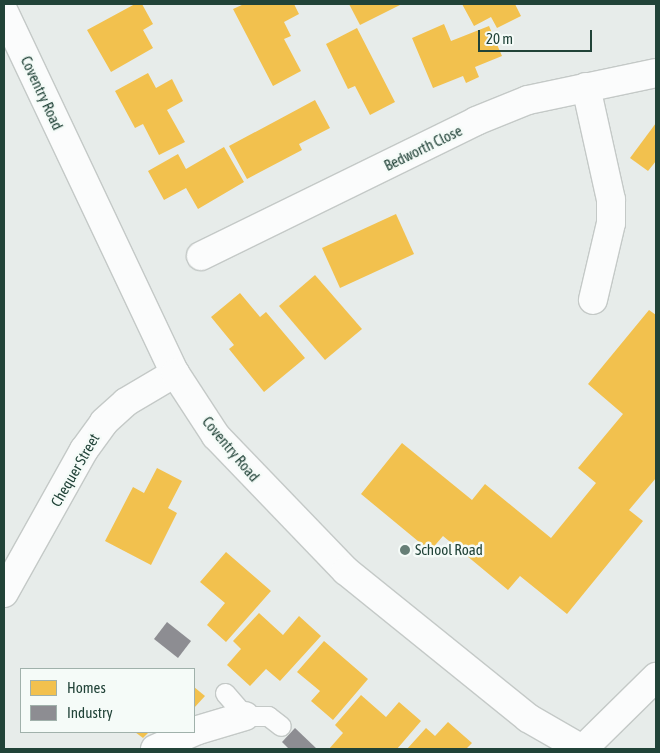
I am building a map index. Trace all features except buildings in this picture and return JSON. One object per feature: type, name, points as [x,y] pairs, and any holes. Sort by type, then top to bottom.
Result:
[{"type":"street","name":"Coventry Road","points":[[4,12],[175,373],[216,436],[346,571],[528,718],[583,749]]},
{"type":"street","name":"Bedworth Close","points":[[201,256],[476,122],[528,100],[656,73]]},
{"type":"street","points":[[586,87],[611,200],[611,223],[593,300]]},
{"type":"street","name":"Chequer Street","points":[[4,593],[84,450],[104,422],[126,402],[175,373]]},
{"type":"street","points":[[583,749],[656,677]]},
{"type":"street","points":[[195,731],[245,716]]},
{"type":"street","points":[[156,749],[191,733]]},
{"type":"lane","points":[[225,693],[245,716],[268,716],[281,726]]},
{"type":"place","name":"School Road","points":[[405,550]]}]
